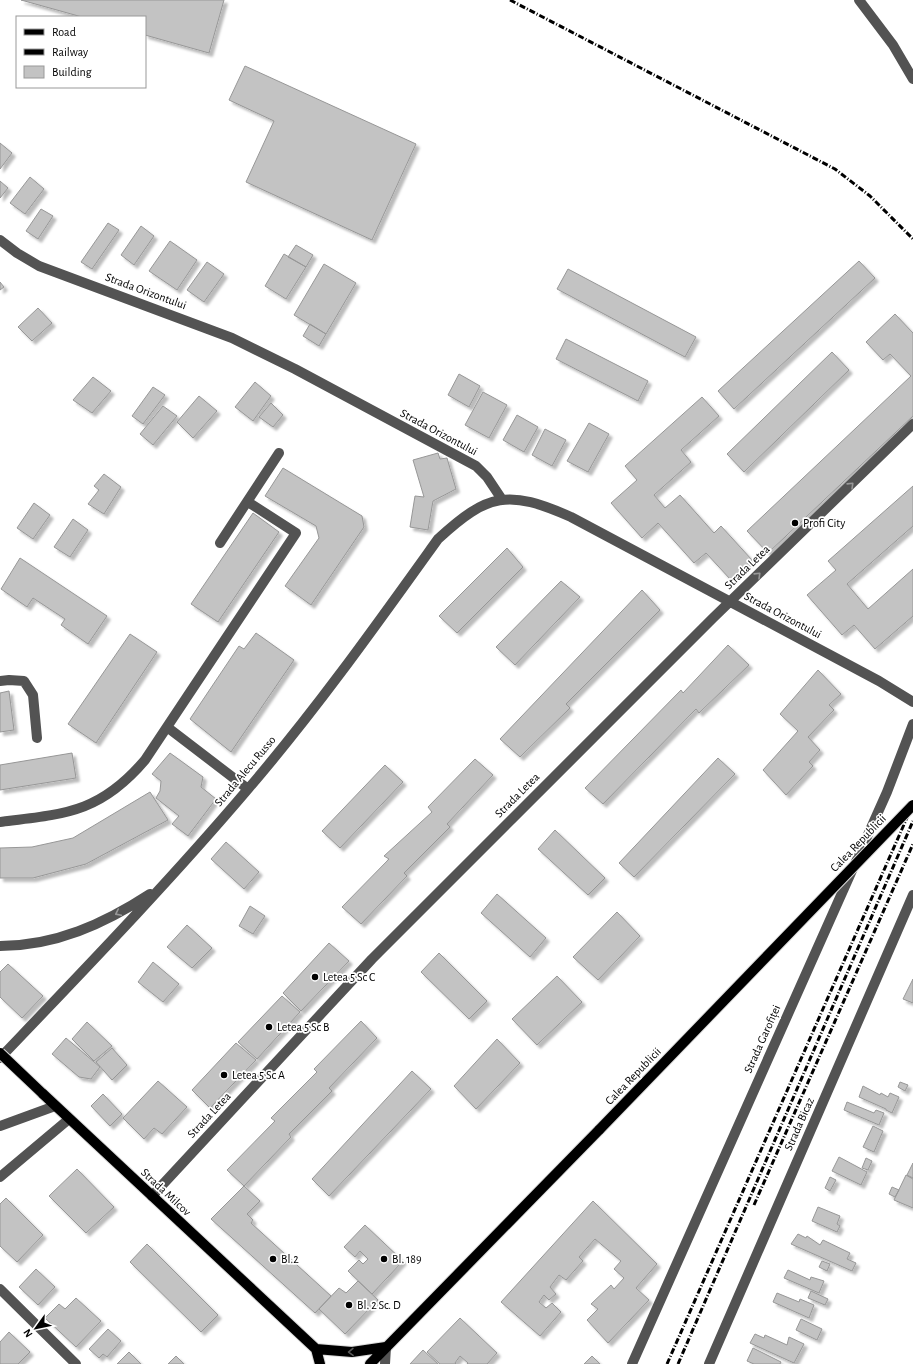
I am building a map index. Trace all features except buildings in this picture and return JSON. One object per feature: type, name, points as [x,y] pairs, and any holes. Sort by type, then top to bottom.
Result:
[{"type":"main road","name":"Calea Republicii","points":[[370,1364],[600,1129],[913,805]]},
{"type":"main road","name":"Strada Milcov","points":[[0,1053],[316,1349]]},
{"type":"main road","points":[[320,1364],[316,1349],[352,1352],[386,1347]]},
{"type":"street","points":[[859,0],[893,45],[913,78]]},
{"type":"street","name":"Strada Orizontului","points":[[0,240],[16,253],[39,266],[232,338],[295,368],[476,466],[487,477],[501,498],[527,501],[548,507],[571,517],[880,681],[913,702]]},
{"type":"street","name":"Strada Letea","points":[[152,1196],[372,959],[730,602],[913,424]]},
{"type":"street","points":[[220,543],[248,502],[278,453]]},
{"type":"street","name":"Strada Alecu Russo","points":[[0,1058],[164,886],[248,789],[326,693],[438,539],[460,519],[481,506],[501,498]]},
{"type":"street","points":[[0,822],[68,812],[92,804],[114,792],[131,777],[146,760],[296,533],[248,502]]},
{"type":"street","points":[[0,681],[24,681],[32,695],[37,738]]},
{"type":"street","name":"Strada Garofiței","points":[[632,1364],[887,792],[913,724]]},
{"type":"street","points":[[168,727],[248,789]]},
{"type":"street","points":[[0,946],[16,946],[55,940],[85,930],[127,909],[164,886]]},
{"type":"street","name":"Strada Bicaz","points":[[709,1364],[908,918],[913,895]]},
{"type":"street","points":[[0,1126],[56,1106]]},
{"type":"street","points":[[0,1176],[69,1119]]},
{"type":"street","points":[[0,1289],[76,1364]]},
{"type":"street","points":[[385,1364],[386,1347]]},
{"type":"railway","points":[[510,0],[835,169],[870,196],[913,239]]},
{"type":"railway","points":[[667,1364],[913,804]]},
{"type":"railway","points":[[678,1364],[913,821]]},
{"type":"railway","points":[[754,1205],[913,844]]},
{"type":"place","name":"Profi City","points":[[795,523]]},
{"type":"place","name":"Letea 5 Sc C","points":[[315,977]]},
{"type":"place","name":"Letea 5 Sc B","points":[[269,1027]]},
{"type":"place","name":"Letea 5 Sc A","points":[[224,1075]]},
{"type":"place","name":"Bl.2","points":[[273,1259]]},
{"type":"place","name":"Bl. 189","points":[[384,1259]]},
{"type":"place","name":"Bl. 2 Sc. D","points":[[349,1305]]}]
